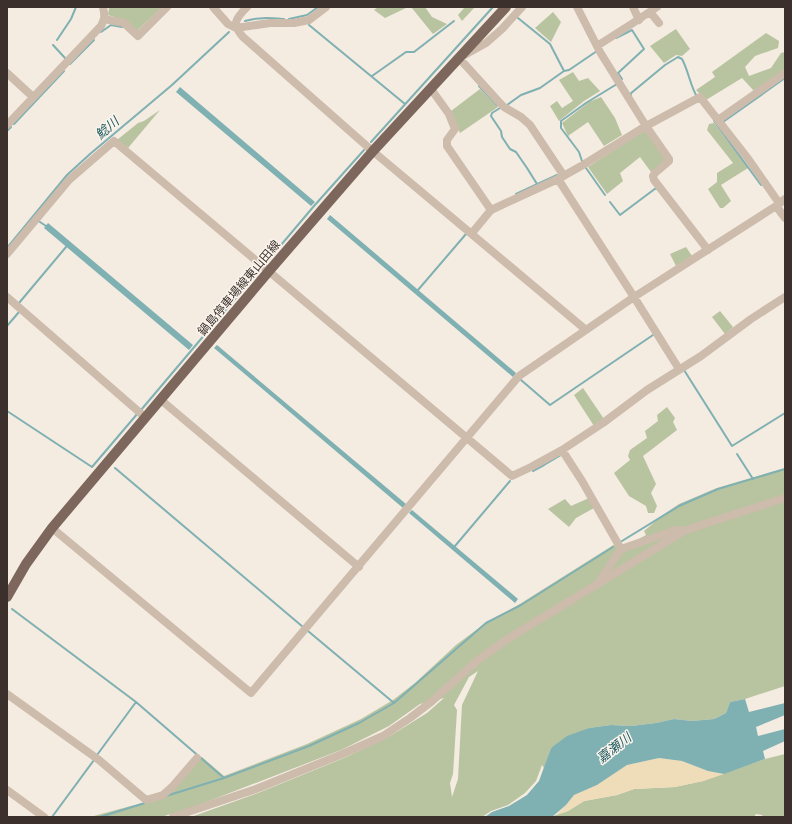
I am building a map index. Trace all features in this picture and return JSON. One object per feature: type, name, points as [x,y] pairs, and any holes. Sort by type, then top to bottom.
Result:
[{"type":"main road","name":"鍋島停車場線東山田線","points":[[7,597],[26,564],[52,528],[141,414],[161,400],[265,268],[506,7]]},
{"type":"street","points":[[7,125],[101,26],[105,15],[103,7]]},
{"type":"street","points":[[104,19],[124,23],[138,36],[167,7]]},
{"type":"street","points":[[213,7],[228,24],[236,28],[243,37],[373,151],[586,330]]},
{"type":"street","points":[[236,28],[236,22],[240,14],[247,7]]},
{"type":"street","points":[[236,28],[270,23],[294,23],[309,20],[326,7]]},
{"type":"street","points":[[522,7],[502,29],[486,43],[459,58],[504,107],[521,117],[530,125],[679,369]]},
{"type":"street","points":[[577,7],[600,52],[646,126],[669,159],[669,161],[654,173],[654,180],[708,250]]},
{"type":"street","points":[[633,7],[639,20]]},
{"type":"street","points":[[597,46],[657,7]]},
{"type":"street","points":[[650,12],[659,23]]},
{"type":"street","points":[[7,73],[33,97]]},
{"type":"street","points":[[718,120],[785,73]]},
{"type":"street","points":[[431,89],[448,114],[455,129],[447,140],[447,146],[491,210]]},
{"type":"street","points":[[472,233],[491,210],[561,177],[646,126],[700,97],[780,203],[785,218]]},
{"type":"street","points":[[7,254],[69,180],[114,141],[512,476],[532,467],[562,450],[603,423],[647,390],[701,356],[751,319],[785,297]]},
{"type":"street","points":[[52,528],[251,693],[519,376],[634,297],[780,203]]},
{"type":"street","points":[[7,297],[141,414]]},
{"type":"street","points":[[161,400],[358,567]]},
{"type":"street","points":[[562,450],[582,481],[621,549]]},
{"type":"street","points":[[172,817],[256,788],[333,758],[383,736],[431,702],[478,660],[506,640],[670,539],[684,531],[698,526],[785,498]]},
{"type":"street","points":[[599,582],[621,549],[676,530],[684,531]]},
{"type":"street","points":[[7,694],[98,760],[146,800],[163,795],[172,787],[197,758]]},
{"type":"street","points":[[7,790],[44,817]]},
{"type":"green space","points":[[110,7],[162,7],[137,31],[126,21],[108,15]]},
{"type":"green space","points":[[378,7],[408,7],[385,18],[374,10]]},
{"type":"green space","points":[[411,7],[425,7],[432,17],[447,24],[433,34]]},
{"type":"green space","points":[[465,7],[475,7],[462,21],[458,15]]},
{"type":"green space","points":[[553,12],[561,22],[551,42],[535,28]]},
{"type":"green space","points":[[676,29],[690,49],[682,56],[676,55],[664,63],[650,46]]},
{"type":"green space","points":[[766,33],[779,41],[778,48],[755,56],[745,67],[749,76],[771,68],[781,53],[785,52],[785,70],[754,91],[742,78],[706,100],[696,90],[715,77],[712,72]]},
{"type":"green space","points":[[573,72],[579,81],[588,78],[600,91],[584,101],[559,121],[550,106],[557,101],[562,108],[573,101],[559,80]]},
{"type":"green space","points":[[480,89],[498,107],[460,133],[451,111]]},
{"type":"green space","points":[[601,97],[615,118],[622,135],[604,146],[588,122],[568,136],[562,123],[589,102]]},
{"type":"green space","points":[[160,110],[128,148],[117,140],[138,123],[144,121]]},
{"type":"green space","points":[[714,123],[748,168],[721,185],[731,201],[723,208],[720,208],[708,189],[717,182],[717,173],[733,163],[707,130],[709,124]]},
{"type":"green space","points":[[646,129],[666,159],[651,172],[640,157],[620,173],[623,181],[607,194],[588,167]]},
{"type":"green space","points":[[686,247],[692,256],[676,266],[670,254]]},
{"type":"green space","points":[[720,311],[733,327],[725,334],[712,317]]},
{"type":"green space","points":[[583,388],[604,419],[594,426],[574,395]]},
{"type":"green space","points":[[667,407],[675,418],[673,422],[677,430],[643,456],[656,484],[651,493],[657,506],[654,513],[648,513],[646,506],[629,496],[614,473],[630,460],[628,456],[630,450],[647,438],[645,431],[658,421],[657,415]]},
{"type":"green space","points":[[785,468],[785,686],[745,699],[730,702],[726,713],[714,719],[692,721],[674,719],[631,726],[611,725],[589,728],[551,748],[544,768],[542,765],[536,781],[525,793],[508,805],[491,811],[482,817],[191,817],[258,793],[344,758],[390,736],[427,713],[444,698],[420,704],[389,726],[341,750],[191,808],[161,817],[90,817],[169,794],[202,757],[224,776],[307,744],[361,719],[393,700],[415,683],[456,645],[487,622],[515,607],[615,544],[630,544],[646,535],[644,531],[679,504],[717,488]],"holes":[[[478,671],[462,705],[458,779],[452,797],[450,783],[453,774],[457,710],[454,705],[469,677]]]},
{"type":"green space","points":[[589,498],[594,508],[576,518],[569,527],[548,509],[565,499],[571,506]]},
{"type":"green space","points":[[785,754],[785,817],[763,817],[762,815],[756,814],[754,817],[552,817],[568,811],[584,801],[617,795],[634,789],[675,787],[703,781],[765,759]]},
{"type":"sand","points":[[659,758],[682,761],[708,771],[724,774],[703,781],[675,787],[634,789],[617,795],[584,801],[568,811],[556,815],[574,795],[597,785],[627,765]]},
{"type":"water","points":[[180,87],[315,202],[311,206],[176,92]]},
{"type":"water","points":[[330,215],[516,373],[513,377],[327,219]]},
{"type":"water","points":[[48,223],[193,345],[189,350],[44,228]]},
{"type":"water","points":[[217,345],[406,504],[403,508],[214,348]]},
{"type":"water","points":[[412,510],[518,599],[515,603],[409,513]]},
{"type":"water","name":"嘉瀬川","points":[[745,699],[749,712],[785,703],[785,715],[756,727],[758,736],[785,729],[785,741],[763,751],[765,759],[724,774],[708,771],[682,761],[659,758],[627,765],[597,785],[574,795],[566,805],[552,817],[485,817],[492,812],[509,806],[527,795],[539,781],[551,748],[567,736],[589,728],[611,725],[631,726],[674,719],[692,721],[714,719],[726,713],[730,702]]},
{"type":"waterway","points":[[57,40],[71,19],[76,7]]},
{"type":"waterway","name":"鯰川","points":[[289,19],[307,15],[318,7]]},
{"type":"waterway","points":[[371,142],[493,7]]},
{"type":"waterway","name":"鯰川","points":[[245,21],[259,18],[284,19]]},
{"type":"waterway","points":[[518,18],[550,44],[564,71]]},
{"type":"waterway","points":[[372,76],[406,52],[414,52],[454,21]]},
{"type":"waterway","points":[[101,32],[111,25],[122,27]]},
{"type":"waterway","points":[[309,25],[405,104]]},
{"type":"waterway","points":[[616,38],[632,30],[644,49],[618,73],[622,79]]},
{"type":"waterway","name":"鯰川","points":[[7,248],[67,175],[172,85],[229,32]]},
{"type":"waterway","points":[[70,64],[94,40]]},
{"type":"waterway","points":[[53,45],[65,58]]},
{"type":"waterway","points":[[507,105],[521,95],[540,88],[597,51]]},
{"type":"waterway","points":[[631,95],[630,94],[665,65],[678,57],[682,59],[684,63],[696,95]]},
{"type":"waterway","points":[[14,124],[64,71]]},
{"type":"waterway","points":[[723,122],[785,78]]},
{"type":"waterway","points":[[582,161],[579,152],[561,128],[561,121],[586,103],[617,84],[618,85]]},
{"type":"waterway","points":[[479,86],[497,105]]},
{"type":"waterway","points":[[500,108],[492,113],[491,116],[510,149],[516,152],[537,184]]},
{"type":"waterway","points":[[714,121],[761,185]]},
{"type":"waterway","points":[[7,131],[11,127]]},
{"type":"waterway","points":[[264,265],[364,150]]},
{"type":"waterway","points":[[586,168],[605,195]]},
{"type":"waterway","points":[[516,194],[557,175]]},
{"type":"waterway","points":[[610,202],[620,215],[656,188],[657,189]]},
{"type":"waterway","points":[[37,220],[46,226]]},
{"type":"waterway","points":[[418,290],[466,234]]},
{"type":"waterway","points":[[19,303],[66,247]]},
{"type":"waterway","points":[[141,410],[261,268]]},
{"type":"waterway","points":[[7,326],[19,312]]},
{"type":"waterway","points":[[521,380],[550,405],[653,335]]},
{"type":"waterway","points":[[684,370],[732,446],[785,413]]},
{"type":"waterway","points":[[7,411],[92,467],[138,413]]},
{"type":"waterway","points":[[737,454],[753,479]]},
{"type":"waterway","points":[[533,471],[561,455]]},
{"type":"waterway","points":[[115,468],[303,627]]},
{"type":"waterway","points":[[622,541],[679,506],[718,489],[785,469]]},
{"type":"waterway","points":[[455,546],[510,481]]},
{"type":"waterway","points":[[166,796],[224,778],[309,746],[359,723],[394,703],[486,623],[521,605],[613,547]]},
{"type":"waterway","points":[[12,609],[136,702],[224,778]]},
{"type":"waterway","points":[[308,631],[394,703]]},
{"type":"waterway","points":[[97,755],[136,702]]},
{"type":"waterway","points":[[52,817],[94,760]]},
{"type":"waterway","points":[[100,817],[145,803]]}]
